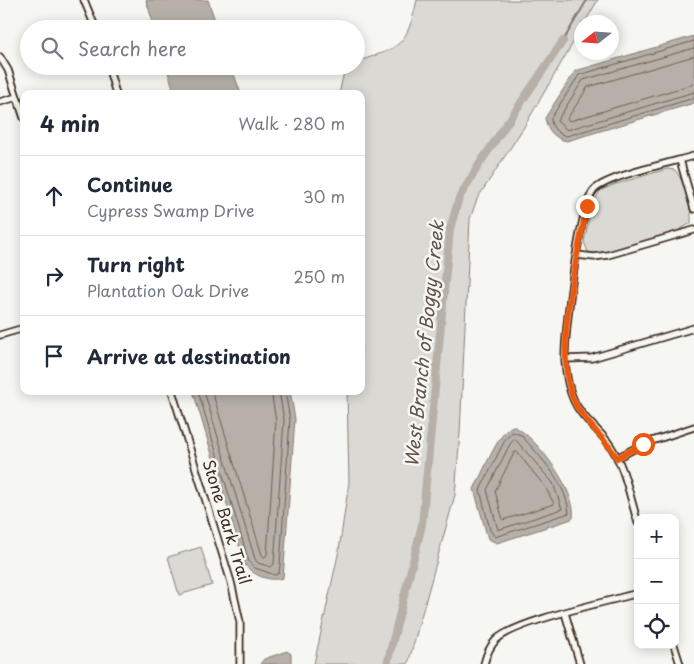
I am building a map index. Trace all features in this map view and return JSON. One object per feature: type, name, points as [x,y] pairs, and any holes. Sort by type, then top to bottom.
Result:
[{"type":"street","points":[[84,0],[92,20]]},
{"type":"street","points":[[0,57],[8,70],[20,106]]},
{"type":"street","points":[[111,75],[115,90]]},
{"type":"street","points":[[0,102],[17,97]]},
{"type":"street","points":[[635,514],[617,458],[610,445],[580,412],[574,402],[567,382],[565,359],[572,281],[587,206],[594,190],[606,181],[694,156]]},
{"type":"street","points":[[680,160],[694,209]]},
{"type":"street","points":[[577,255],[594,257],[694,230]]},
{"type":"street","points":[[565,359],[592,358],[694,328]]},
{"type":"street","points":[[0,335],[20,329]]},
{"type":"street","name":"Stone Bark Trail","points":[[173,395],[231,582],[240,622],[240,664]]},
{"type":"street","points":[[617,458],[643,444],[694,427]]},
{"type":"street","points":[[484,664],[487,654],[496,640],[515,629],[634,594]]},
{"type":"street","points":[[565,613],[580,664]]},
{"type":"street","points":[[675,649],[680,664]]},
{"type":"shaded area","points":[[417,0],[598,0],[589,15],[574,15],[574,41],[524,127],[477,199],[470,219],[460,433],[455,495],[408,664],[314,664],[339,550],[349,482],[347,395],[365,395],[365,90],[340,90],[343,75],[365,75],[365,59],[392,48],[399,43],[409,28]]},
{"type":"shaded area","points":[[667,169],[675,170],[682,181],[689,203],[691,223],[677,231],[600,254],[588,252],[584,242],[592,205],[600,191],[613,185]]},
{"type":"shaded area","points":[[201,547],[212,585],[179,595],[168,557]]},
{"type":"water","points":[[146,0],[208,0],[215,20],[152,20]]},
{"type":"water","points":[[694,36],[694,103],[567,141],[555,136],[545,118],[575,71],[612,60],[619,60],[619,58]]},
{"type":"water","points":[[169,75],[234,75],[240,90],[174,90]]},
{"type":"water","points":[[194,395],[291,395],[295,419],[283,578],[268,579],[262,577],[245,565]]},
{"type":"water","points":[[513,426],[522,431],[543,452],[553,466],[569,494],[573,507],[573,518],[497,543],[488,539],[474,489],[497,444],[508,429]]},
{"type":"water","points":[[287,651],[291,654],[291,664],[260,664],[264,659]]},
{"type":"waterway","name":"West Branch of Boggy Creek","points":[[563,41],[587,0]]},
{"type":"waterway","name":"West Branch of Boggy Creek","points":[[387,664],[422,525],[450,229],[459,198],[480,163],[563,41]]},
{"type":"route","points":[[587,206],[572,281],[565,359],[567,382],[574,402],[580,412],[610,445],[617,458],[643,444]]}]
